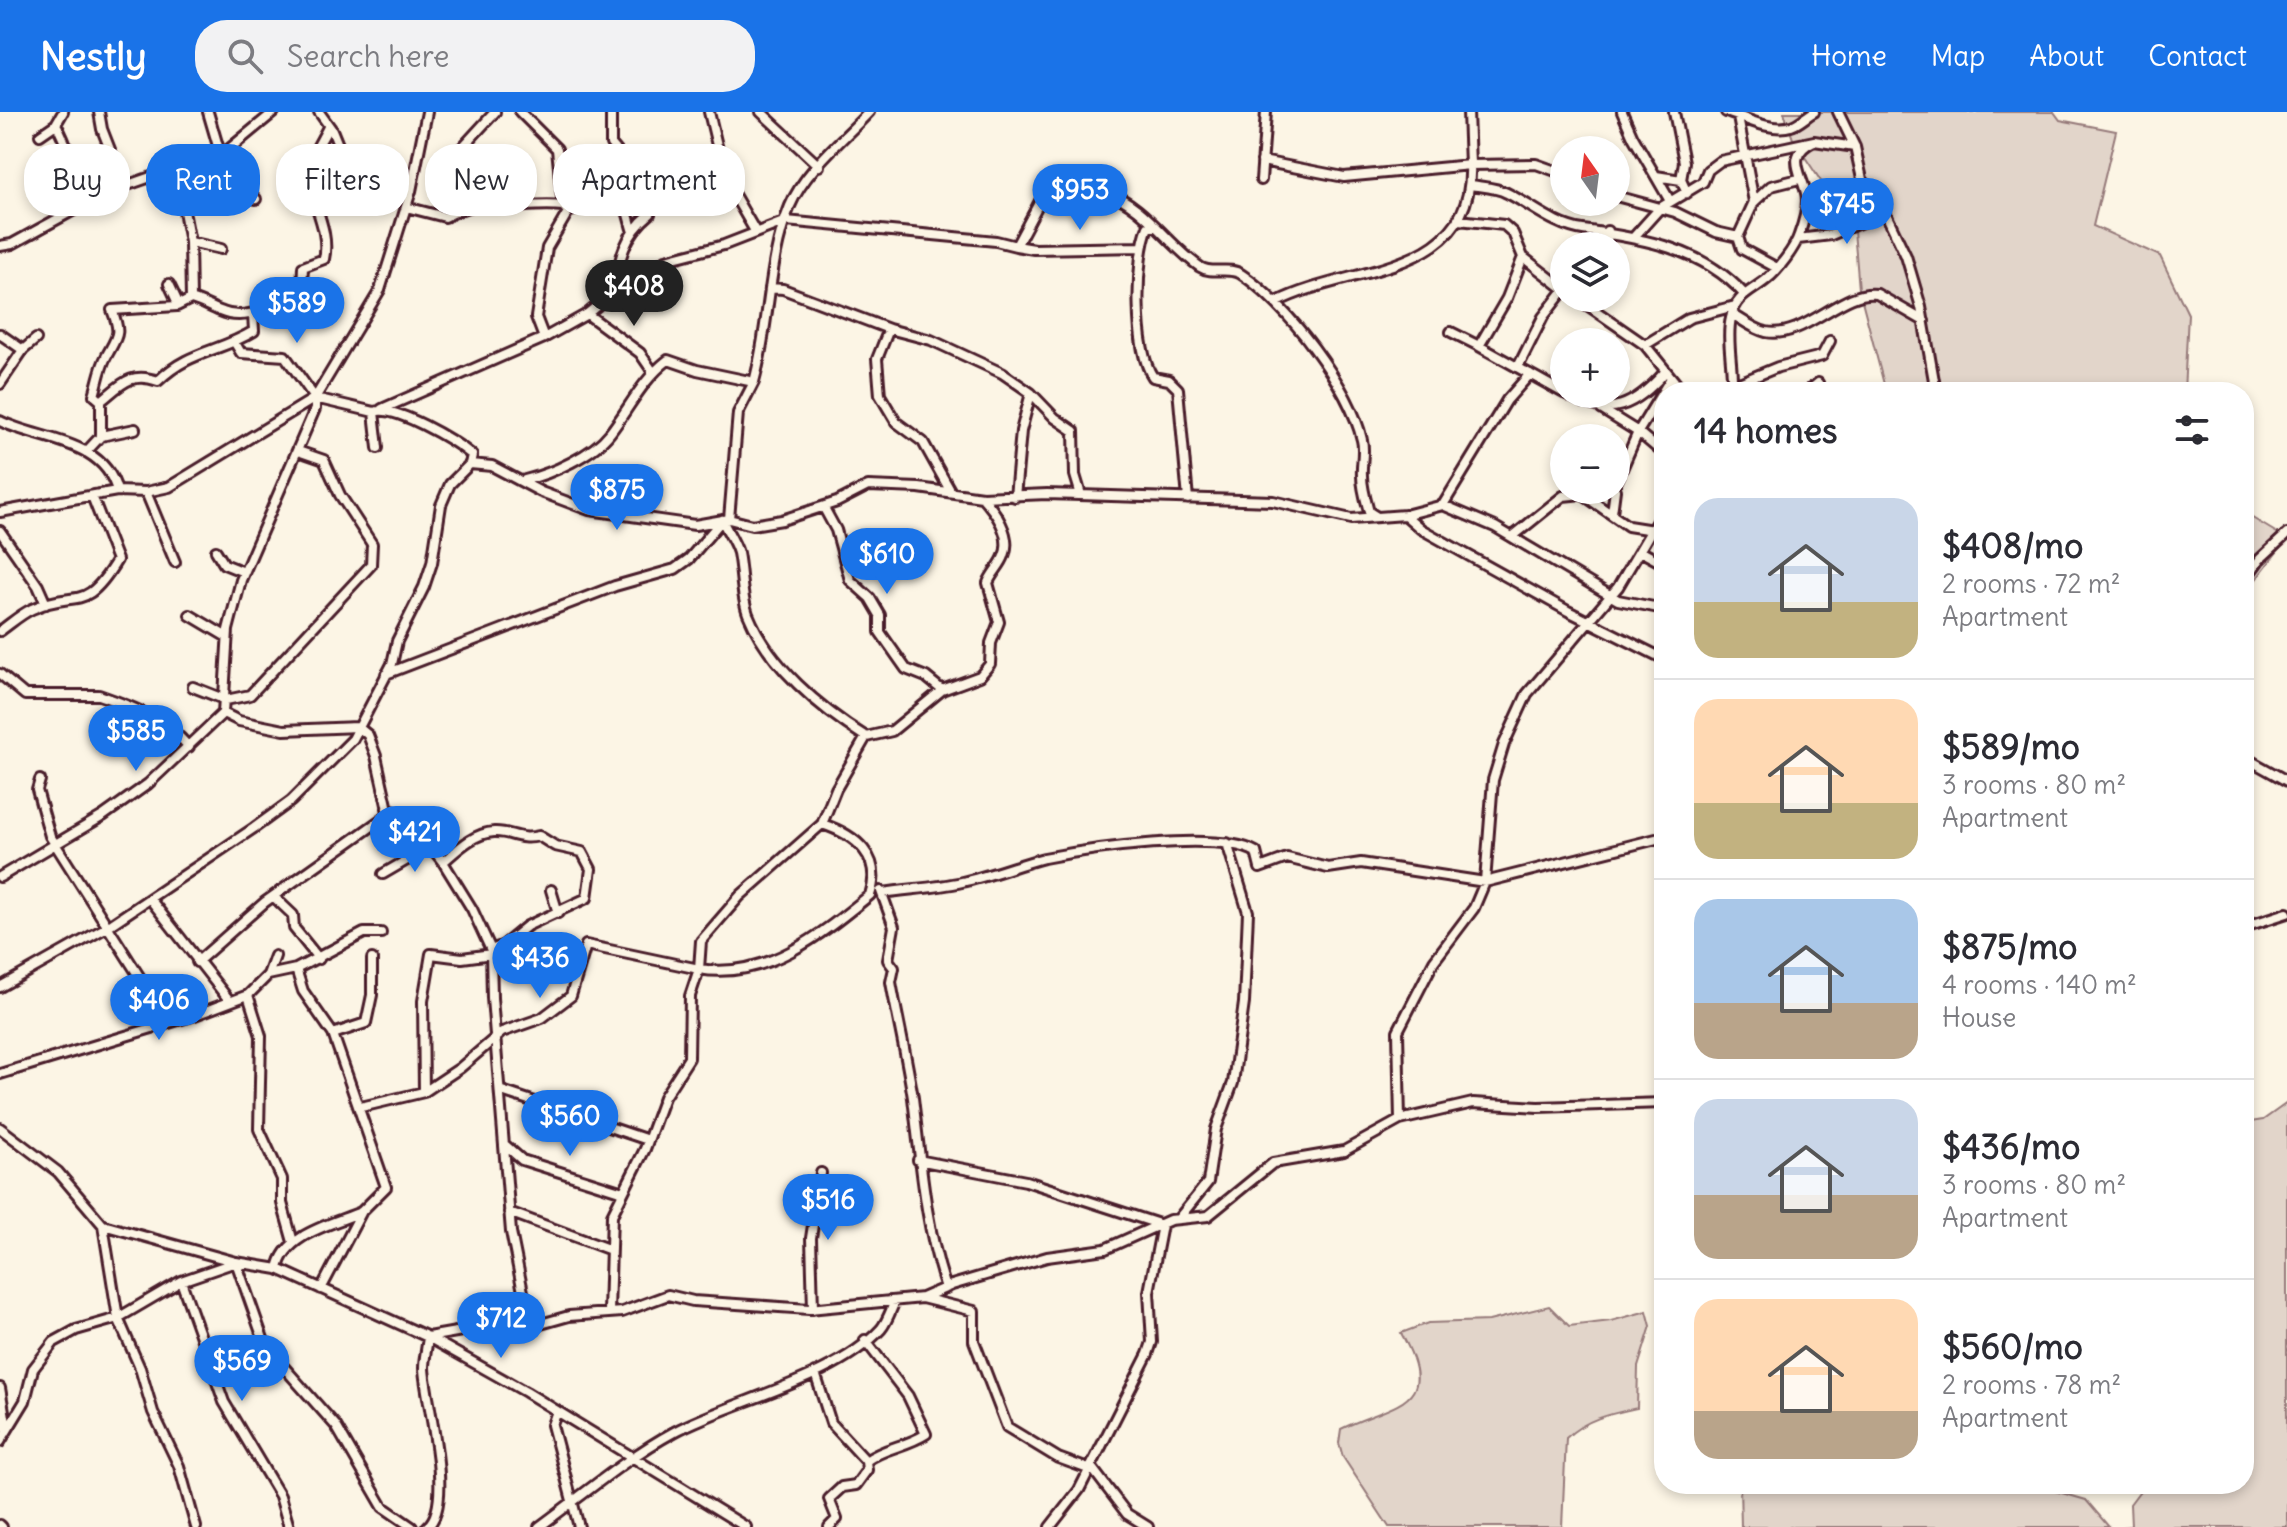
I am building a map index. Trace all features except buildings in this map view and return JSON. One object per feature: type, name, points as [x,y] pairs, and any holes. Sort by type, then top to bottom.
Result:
[{"type":"street","points":[[40,135],[56,124],[63,112]]},
{"type":"street","points":[[99,112],[108,144]]},
{"type":"street","points":[[208,112],[216,144]]},
{"type":"street","points":[[232,144],[274,112]]},
{"type":"street","points":[[319,112],[347,167],[389,186],[411,191]]},
{"type":"street","points":[[409,197],[427,112]]},
{"type":"street","points":[[466,144],[495,112]]},
{"type":"street","points":[[520,112],[553,145]]},
{"type":"street","points":[[611,112],[611,144]]},
{"type":"street","points":[[709,112],[717,144]]},
{"type":"street","points":[[761,112],[819,166]]},
{"type":"street","points":[[866,737],[819,705],[785,671],[766,644],[748,614],[737,549],[725,520],[738,413],[754,382],[766,327],[770,288],[786,221],[804,183],[869,112]]},
{"type":"street","points":[[1261,180],[1266,112]]},
{"type":"street","points":[[1277,302],[1299,291],[1355,279],[1425,251],[1444,239],[1459,220],[1471,185],[1468,112]]},
{"type":"street","points":[[1622,112],[1670,201]]},
{"type":"street","points":[[1674,112],[1684,162],[1681,180],[1687,193]]},
{"type":"street","points":[[1726,112],[1756,123],[1784,127],[1795,126],[1814,112]]},
{"type":"street","points":[[1838,112],[1855,147],[1862,179],[1885,212],[1906,256],[1924,321],[1934,382]]},
{"type":"street","points":[[1738,114],[1754,202]]},
{"type":"street","points":[[56,124],[67,144]]},
{"type":"street","points":[[101,401],[94,395],[106,357],[116,346],[119,326],[112,310],[179,305],[191,299],[210,304],[222,313],[253,314],[277,305],[302,287],[303,267],[324,259],[322,214],[312,201],[309,164],[328,127]]},
{"type":"street","points":[[1633,238],[1660,208],[1703,182],[1714,163],[1814,141],[1855,147]]},
{"type":"street","points":[[1729,382],[1734,310],[1744,294],[1767,279],[1777,268],[1798,239],[1806,192],[1799,179],[1799,156],[1803,146],[1814,141]]},
{"type":"street","points":[[1262,161],[1344,177],[1470,165],[1536,164],[1550,169]]},
{"type":"street","points":[[1656,176],[1681,180]]},
{"type":"street","points":[[1777,268],[1742,249],[1738,237],[1754,202],[1771,186],[1799,179]]},
{"type":"street","points":[[1471,185],[1508,193],[1554,219],[1583,230],[1607,231],[1681,250],[1720,272],[1744,294]]},
{"type":"street","points":[[1016,246],[1040,201],[1060,203],[1106,192],[1127,200],[1142,211],[1153,227],[1204,270],[1235,271],[1277,302],[1292,325],[1319,355],[1355,419],[1363,441],[1365,497],[1369,512],[1377,517]]},
{"type":"street","points":[[1630,200],[1738,237]]},
{"type":"street","points":[[1798,239],[1831,235],[1885,212]]},
{"type":"street","points":[[745,214],[755,231]]},
{"type":"street","points":[[0,246],[12,244],[64,216]]},
{"type":"street","points":[[185,216],[190,242],[191,299]]},
{"type":"street","points":[[0,512],[117,491],[146,492],[169,487],[315,398],[380,290],[403,216]]},
{"type":"street","points":[[544,338],[536,317],[547,248],[563,216]]},
{"type":"street","points":[[628,216],[632,229]]},
{"type":"street","points":[[614,292],[623,246],[632,229],[648,216]]},
{"type":"street","points":[[1459,220],[1504,225],[1513,233],[1523,257],[1550,279]]},
{"type":"street","points":[[378,411],[544,338],[587,314],[614,292],[666,260],[724,245],[786,221],[996,241],[1034,249],[1142,247]]},
{"type":"street","points":[[1153,227],[1148,227],[1142,247],[1136,284],[1146,366],[1153,377],[1169,380],[1178,389],[1188,499]]},
{"type":"street","points":[[190,242],[221,249]]},
{"type":"street","points":[[1479,346],[1507,298],[1523,257]]},
{"type":"street","points":[[169,284],[179,305]]},
{"type":"street","points":[[770,288],[839,308],[889,329],[931,340],[1002,373],[1031,393],[1055,418],[1074,431],[1075,475],[1081,495]]},
{"type":"street","points":[[1645,345],[1689,318],[1734,310],[1766,332],[1776,332],[1807,323],[1859,294],[1868,293],[1877,294],[1924,321]]},
{"type":"street","points":[[1518,367],[1550,308]]},
{"type":"street","points":[[1598,312],[1645,345],[1675,382]]},
{"type":"street","points":[[101,436],[101,401],[123,379],[144,375],[158,381],[179,361],[235,343],[254,331],[253,314]]},
{"type":"street","points":[[587,314],[640,353],[653,372]]},
{"type":"street","points":[[889,329],[877,359],[880,395],[896,422],[923,442],[951,492]]},
{"type":"street","points":[[1451,332],[1550,385]]},
{"type":"street","points":[[0,334],[23,350]]},
{"type":"street","points":[[0,384],[23,350],[36,339]]},
{"type":"street","points":[[1742,382],[1778,367],[1822,356],[1830,341]]},
{"type":"street","points":[[0,877],[58,844],[148,784],[223,713],[227,637],[244,572],[315,409],[315,398],[285,356],[241,353],[235,343]]},
{"type":"street","points":[[525,480],[541,476],[590,450],[609,435],[653,372],[668,360],[697,370],[754,382]]},
{"type":"street","points":[[1443,505],[1500,411],[1530,374]]},
{"type":"street","points":[[1659,382],[1669,374]]},
{"type":"street","points":[[1665,382],[1669,374]]},
{"type":"street","points":[[1600,409],[1636,400],[1654,386]]},
{"type":"street","points":[[1015,497],[1021,431],[1031,393]]},
{"type":"street","points":[[0,987],[107,927],[291,801],[353,739],[386,674],[432,563],[441,505],[450,484],[470,464],[472,455],[415,420],[315,398]]},
{"type":"street","points":[[1630,451],[1654,402]]},
{"type":"street","points":[[1600,409],[1654,446]]},
{"type":"street","points":[[378,411],[378,448]]},
{"type":"street","points":[[0,421],[16,429],[72,442],[114,476],[117,491]]},
{"type":"street","points":[[86,452],[101,436],[135,429]]},
{"type":"street","points":[[193,687],[226,700],[250,695],[371,565],[372,544],[340,495],[324,460],[298,451]]},
{"type":"street","points":[[470,464],[492,466],[563,501],[614,515],[695,525],[725,520],[752,525],[824,508],[868,486],[982,497],[1081,495],[1273,501],[1351,519],[1405,515],[1443,505],[1512,537],[1609,595],[1654,606]]},
{"type":"street","points":[[146,492],[175,562]]},
{"type":"street","points":[[1400,1120],[1398,1031],[1434,961],[1474,908],[1485,882],[1493,780],[1504,744],[1527,694],[1591,623],[1653,530],[1628,526],[1582,494],[1563,496],[1512,537]]},
{"type":"street","points":[[0,631],[31,609],[84,599],[104,581],[117,560],[92,496]]},
{"type":"street","points":[[609,1312],[608,1249],[612,1215],[648,1140],[664,1097],[689,1058],[690,996],[699,969],[701,941],[740,896],[822,824],[836,789],[866,737],[892,731],[942,690],[980,676],[990,664],[991,643],[999,622],[988,583],[1006,547],[996,513],[982,497]]},
{"type":"street","points":[[1612,513],[1613,504]]},
{"type":"street","points":[[824,508],[836,530],[850,580],[870,598],[880,615],[880,632],[906,669],[926,677],[942,690]]},
{"type":"street","points":[[1405,515],[1421,529],[1591,623],[1654,654]]},
{"type":"street","points":[[386,674],[615,586],[675,569],[689,559],[725,520]]},
{"type":"street","points":[[0,531],[38,586],[46,604]]},
{"type":"street","points":[[2254,567],[2287,534]]},
{"type":"street","points":[[216,551],[224,564],[244,572]]},
{"type":"street","points":[[1640,551],[1654,559]]},
{"type":"street","points":[[190,615],[227,637]]},
{"type":"street","points":[[0,674],[25,695],[99,695],[110,699],[163,720],[189,747]]},
{"type":"street","points":[[197,962],[274,897],[389,814],[376,756],[368,735],[358,727],[284,730],[239,721],[223,713]]},
{"type":"street","points":[[2254,763],[2287,781]]},
{"type":"street","points":[[40,780],[37,790],[50,836],[58,844],[158,1006],[164,1023]]},
{"type":"street","points":[[387,808],[406,815],[443,862],[467,898],[491,952],[509,1212],[530,1327]]},
{"type":"street","points":[[822,824],[843,830],[860,843],[873,862],[878,876],[876,888],[883,893],[894,927],[888,960],[894,968],[891,982],[913,1099],[918,1160],[936,1257],[946,1288]]},
{"type":"street","points":[[424,1092],[423,1001],[431,954],[462,958],[491,952],[527,926],[587,898],[591,869],[582,852],[555,846],[539,836],[523,840],[494,832],[468,841],[443,862]]},
{"type":"street","points":[[883,893],[961,883],[1042,859],[1088,851],[1177,843],[1227,843],[1256,852],[1260,868],[1287,858],[1328,868],[1361,863],[1485,882],[1654,840]]},
{"type":"street","points":[[1179,1218],[1208,1182],[1216,1129],[1233,1083],[1244,1003],[1248,912],[1227,843]]},
{"type":"street","points":[[383,874],[431,846]]},
{"type":"street","points":[[361,1107],[424,1092],[460,1068],[495,1037],[542,1018],[571,996],[586,945],[713,972],[759,964],[798,950],[870,895],[875,881],[873,862]]},
{"type":"street","points":[[551,890],[558,913]]},
{"type":"street","points":[[274,897],[293,915],[294,928],[319,959]]},
{"type":"street","points":[[150,899],[229,1000]]},
{"type":"street","points":[[2254,924],[2287,913]]},
{"type":"street","points":[[268,975],[296,969],[319,959],[364,933],[381,933]]},
{"type":"street","points":[[0,1074],[248,995],[268,975],[275,956]]},
{"type":"street","points":[[333,1034],[366,1023],[372,995],[372,959]]},
{"type":"street","points":[[296,969],[303,991],[333,1034],[361,1107],[386,1187],[362,1211],[321,1289]]},
{"type":"street","points":[[248,995],[261,1036],[259,1129],[282,1179],[282,1203],[293,1242]]},
{"type":"street","points":[[502,1091],[648,1140]]},
{"type":"street","points":[[428,1337],[479,1328],[530,1327],[569,1316],[650,1304],[668,1295],[693,1301],[813,1309],[922,1298],[1047,1257],[1105,1249],[1179,1218],[1208,1216],[1273,1163],[1344,1151],[1400,1120],[1473,1103],[1538,1107],[1654,1103]]},
{"type":"street","points":[[0,1128],[58,1172],[103,1225],[118,1318],[140,1368],[153,1412],[179,1466],[196,1527]]},
{"type":"street","points":[[505,1145],[522,1160],[623,1192]]},
{"type":"street","points":[[918,1160],[1026,1181],[1162,1225]]},
{"type":"street","points":[[813,1309],[811,1238],[821,1173]]},
{"type":"street","points":[[278,1269],[281,1254],[293,1242],[362,1211]]},
{"type":"street","points":[[509,1212],[608,1249]]},
{"type":"street","points":[[103,1225],[236,1262],[278,1269],[428,1337],[634,1456],[746,1527]]},
{"type":"street","points":[[1050,1527],[1066,1510],[1091,1469],[1152,1342],[1149,1292],[1162,1225]]},
{"type":"street","points":[[0,1442],[25,1401],[33,1369],[54,1342],[76,1330],[118,1318],[181,1281],[236,1262]]},
{"type":"street","points":[[236,1262],[266,1347],[336,1426],[383,1507],[412,1527]]},
{"type":"street","points":[[181,1281],[224,1402],[280,1496],[289,1527]]},
{"type":"street","points":[[922,1298],[974,1311],[974,1341],[1012,1432],[1058,1458],[1091,1469],[1127,1514],[1148,1527]]},
{"type":"street","points":[[539,1527],[634,1456],[720,1410],[815,1373],[882,1328],[895,1301]]},
{"type":"street","points":[[427,1527],[435,1515],[439,1442],[424,1369],[428,1337]]},
{"type":"street","points":[[865,1340],[908,1396],[926,1434],[909,1445],[882,1449],[866,1461]]},
{"type":"street","points":[[815,1373],[831,1423],[866,1461],[867,1470],[856,1485],[842,1487],[829,1499],[837,1519],[829,1527]]},
{"type":"street","points":[[0,1388],[7,1429]]},
{"type":"street","points":[[557,1411],[552,1425],[579,1527]]},
{"type":"shaded area","points":[[1784,112],[2054,112],[2060,120],[2116,131],[2093,226],[2160,256],[2188,314],[2185,382],[1883,382],[1859,289],[1854,231],[1793,139]]},
{"type":"shaded area","points":[[2254,519],[2287,539],[2254,582]]},
{"type":"shaded area","points":[[2287,1103],[2287,1527],[2123,1527],[2131,1526],[2130,1504],[2138,1494],[2254,1494],[2254,1121],[2263,1120]]},
{"type":"shaded area","points":[[1549,1306],[1569,1326],[1611,1321],[1647,1311],[1651,1326],[1638,1367],[1637,1408],[1590,1422],[1566,1438],[1562,1527],[1389,1527],[1343,1457],[1339,1443],[1341,1429],[1394,1407],[1407,1399],[1414,1389],[1417,1376],[1413,1357],[1401,1333],[1428,1323],[1489,1321]]},
{"type":"shaded area","points":[[1740,1494],[2065,1494],[2086,1500],[2109,1527],[1741,1527]]}]
